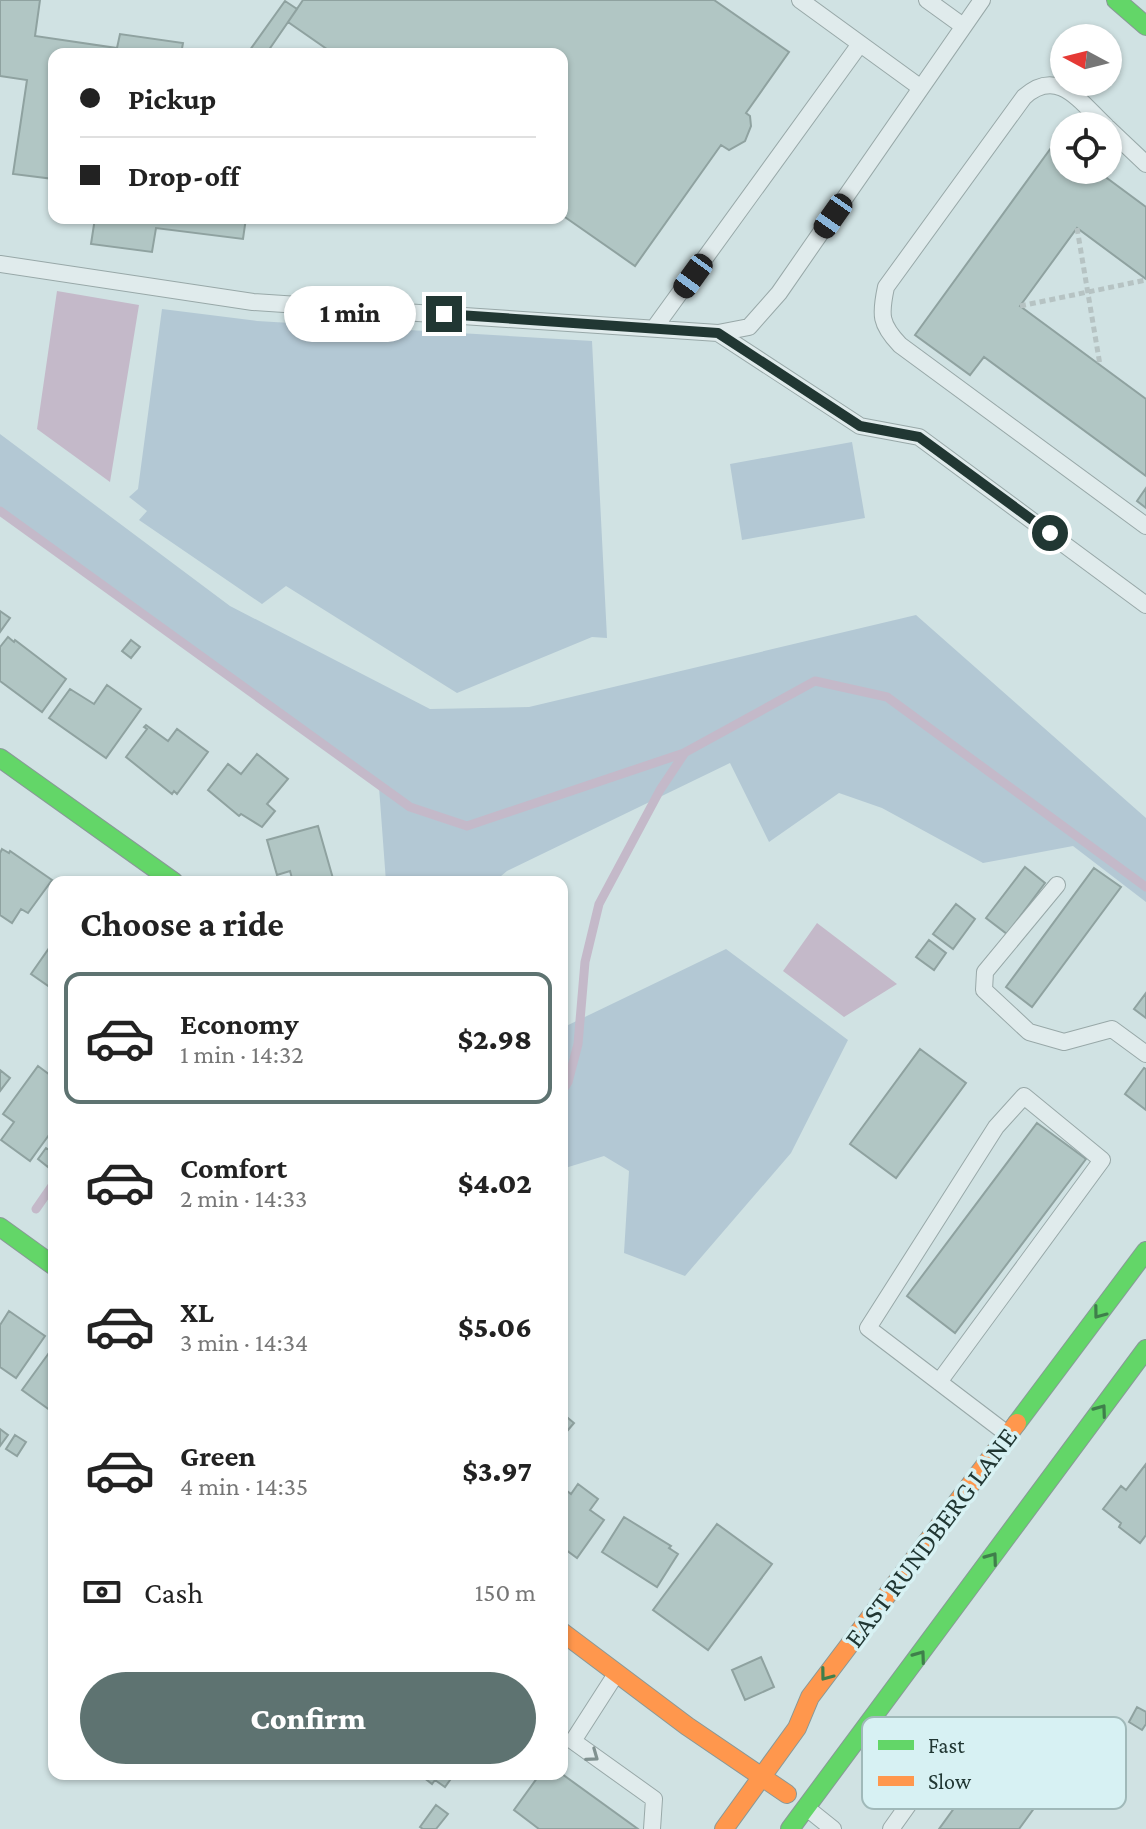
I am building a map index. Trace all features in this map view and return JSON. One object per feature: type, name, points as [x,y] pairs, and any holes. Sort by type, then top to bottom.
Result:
[{"type":"main road","points":[[1116,0],[1146,26]]},
{"type":"main road","points":[[0,758],[166,876]]},
{"type":"main road","points":[[0,1227],[48,1262]]},
{"type":"main road","name":"EAST RUNDBERG LANE","points":[[724,1829],[797,1728],[810,1697],[1014,1439],[1146,1251]]},
{"type":"main road","points":[[872,1717],[1050,1467],[1146,1349]]},
{"type":"main road","points":[[568,1636],[687,1726],[807,1808]]},
{"type":"main road","points":[[790,1829],[862,1731]]},
{"type":"lane","points":[[800,0],[921,88]]},
{"type":"lane","points":[[927,0],[963,26]]},
{"type":"lane","points":[[0,264],[253,302],[718,333],[749,327],[779,293],[982,0]]},
{"type":"lane","points":[[655,327],[860,44]]},
{"type":"lane","points":[[1091,112],[1064,87],[1050,84],[1035,88],[1024,97],[886,287],[882,305],[883,322],[900,345],[1146,526]]},
{"type":"lane","points":[[1122,141],[1146,164]]},
{"type":"lane","points":[[718,333],[860,426],[919,437],[1146,605]]},
{"type":"lane","points":[[1057,885],[985,972],[984,990],[1029,1032],[1064,1042],[1112,1029],[1146,1054]]},
{"type":"lane","points":[[939,1382],[1102,1160],[1024,1096],[996,1127],[868,1328],[939,1382],[1014,1439]]},
{"type":"lane","points":[[617,1673],[573,1741],[654,1799],[652,1829]]},
{"type":"lane","points":[[807,1808],[833,1829]]},
{"type":"lane","points":[[891,1829],[905,1809]]},
{"type":"path","points":[[1077,228],[1100,365]]},
{"type":"path","points":[[1020,306],[1146,280]]},
{"type":"shaded area","points":[[57,291],[139,305],[110,482],[37,429]]},
{"type":"shaded area","points":[[162,309],[257,321],[592,341],[607,638],[592,637],[457,693],[286,586],[262,604],[139,520],[147,511],[129,497],[138,489]]},
{"type":"shaded area","points":[[0,434],[230,606],[430,709],[529,707],[916,615],[1146,818],[1146,902],[1073,846],[983,863],[882,808],[839,793],[769,842],[730,763],[501,876],[386,876],[379,787],[0,515]]},
{"type":"shaded area","points":[[852,442],[865,518],[742,540],[730,464]]},
{"type":"shaded area","points":[[817,923],[897,984],[844,1017],[783,971]]},
{"type":"shaded area","points":[[726,949],[848,1040],[791,1153],[685,1276],[624,1253],[629,1171],[604,1156],[568,1167],[568,1025]]},
{"type":"building","points":[[0,0],[40,0],[35,36],[117,48],[48,48],[48,178],[13,174],[27,80],[0,76]]},
{"type":"building","points":[[303,0],[714,0],[789,52],[746,113],[750,116],[751,126],[745,141],[729,150],[721,145],[635,266],[568,219],[568,48],[325,48],[288,22]]},
{"type":"building","points":[[285,1],[297,9],[270,48],[251,48]]},
{"type":"building","points":[[120,34],[183,43],[182,48],[117,48]]},
{"type":"building","points":[[1050,149],[1050,184],[1115,184],[1146,207],[1146,279],[1077,228],[1020,306],[1146,399],[1146,476],[984,357],[970,375],[915,335]]},
{"type":"building","points":[[94,224],[245,224],[243,239],[156,228],[152,252],[91,244]]},
{"type":"building","points":[[1146,488],[1146,508],[1137,501]]},
{"type":"building","points":[[0,611],[10,618],[0,632]]},
{"type":"building","points":[[8,637],[66,679],[42,712],[0,681],[0,647]]},
{"type":"building","points":[[131,640],[140,647],[131,658],[122,651]]},
{"type":"building","points":[[107,685],[141,709],[106,758],[49,718],[70,689],[94,704]]},
{"type":"building","points":[[146,725],[168,741],[177,729],[208,752],[177,794],[174,791],[172,794],[126,757],[147,729],[144,727]]},
{"type":"building","points":[[257,754],[288,779],[267,804],[275,811],[262,827],[241,814],[239,816],[208,790],[228,764],[241,774]]},
{"type":"building","points":[[318,826],[332,876],[291,876],[290,871],[277,875],[267,840]]},
{"type":"building","points":[[2,849],[10,851],[48,877],[48,886],[28,913],[21,909],[12,923],[0,915]]},
{"type":"building","points":[[1025,867],[1045,883],[1007,934],[986,918]]},
{"type":"building","points":[[1094,868],[1121,887],[1032,1007],[1006,987]]},
{"type":"building","points":[[956,904],[975,919],[953,949],[933,934]]},
{"type":"building","points":[[929,940],[946,953],[934,970],[916,957]]},
{"type":"building","points":[[48,950],[48,986],[31,974]]},
{"type":"building","points":[[1146,993],[1146,1018],[1134,1009]]},
{"type":"building","points":[[920,1049],[966,1083],[896,1178],[850,1144]]},
{"type":"building","points":[[38,1066],[48,1074],[48,1136],[30,1161],[1,1140],[14,1122],[3,1114]]},
{"type":"building","points":[[1146,1069],[1146,1110],[1125,1094]]},
{"type":"building","points":[[0,1070],[10,1078],[0,1091]]},
{"type":"building","points":[[1037,1123],[1086,1159],[955,1333],[907,1296]]},
{"type":"building","points":[[46,1148],[48,1149],[48,1167],[38,1159]]},
{"type":"building","points":[[9,1311],[45,1336],[16,1378],[0,1367],[0,1325]]},
{"type":"building","points":[[48,1354],[48,1409],[22,1390]]},
{"type":"building","points":[[0,1429],[8,1435],[0,1446]]},
{"type":"building","points":[[15,1435],[26,1442],[17,1456],[6,1449]]},
{"type":"building","points":[[1146,1464],[1146,1535],[1140,1543],[1119,1527],[1121,1523],[1103,1509],[1121,1486],[1126,1490]]},
{"type":"building","points":[[578,1484],[598,1499],[590,1510],[604,1520],[577,1558],[568,1551],[568,1492],[571,1494]]},
{"type":"building","points":[[624,1517],[671,1546],[669,1548],[678,1554],[657,1587],[602,1552]]},
{"type":"building","points":[[717,1524],[772,1564],[708,1650],[653,1610]]},
{"type":"building","points":[[761,1657],[774,1687],[745,1700],[732,1670]]},
{"type":"building","points":[[1137,1707],[1146,1712],[1146,1724],[1142,1730],[1129,1722]]},
{"type":"building","points":[[568,1778],[638,1829],[539,1829],[514,1810],[536,1780]]},
{"type":"building","points":[[435,1780],[450,1780],[445,1787]]},
{"type":"building","points":[[436,1805],[448,1814],[436,1829],[423,1829],[420,1827]]},
{"type":"building","points":[[953,1809],[1034,1809],[1019,1829],[939,1829]]},
{"type":"waterway","points":[[0,511],[410,807],[467,826],[684,753],[815,681],[887,697],[1146,887]]},
{"type":"waterway","points":[[568,1082],[578,1044],[585,962],[599,904],[660,790],[684,754]]},
{"type":"waterway","points":[[36,1209],[48,1192]]},
{"type":"traffic: fast","points":[[1116,0],[1146,26]]},
{"type":"traffic: fast","points":[[0,758],[166,876]]},
{"type":"traffic: fast","points":[[0,1227],[48,1262]]},
{"type":"traffic: fast","points":[[1017,1423],[1146,1251]]},
{"type":"traffic: fast","points":[[873,1717],[1146,1349]]},
{"type":"traffic: fast","points":[[790,1829],[862,1732]]},
{"type":"traffic: slow","points":[[724,1829],[797,1728],[810,1697],[1017,1423]]},
{"type":"traffic: slow","points":[[568,1637],[687,1726],[787,1794]]},
{"type":"route","points":[[444,314],[718,333],[860,426],[919,437],[1050,533]]}]
